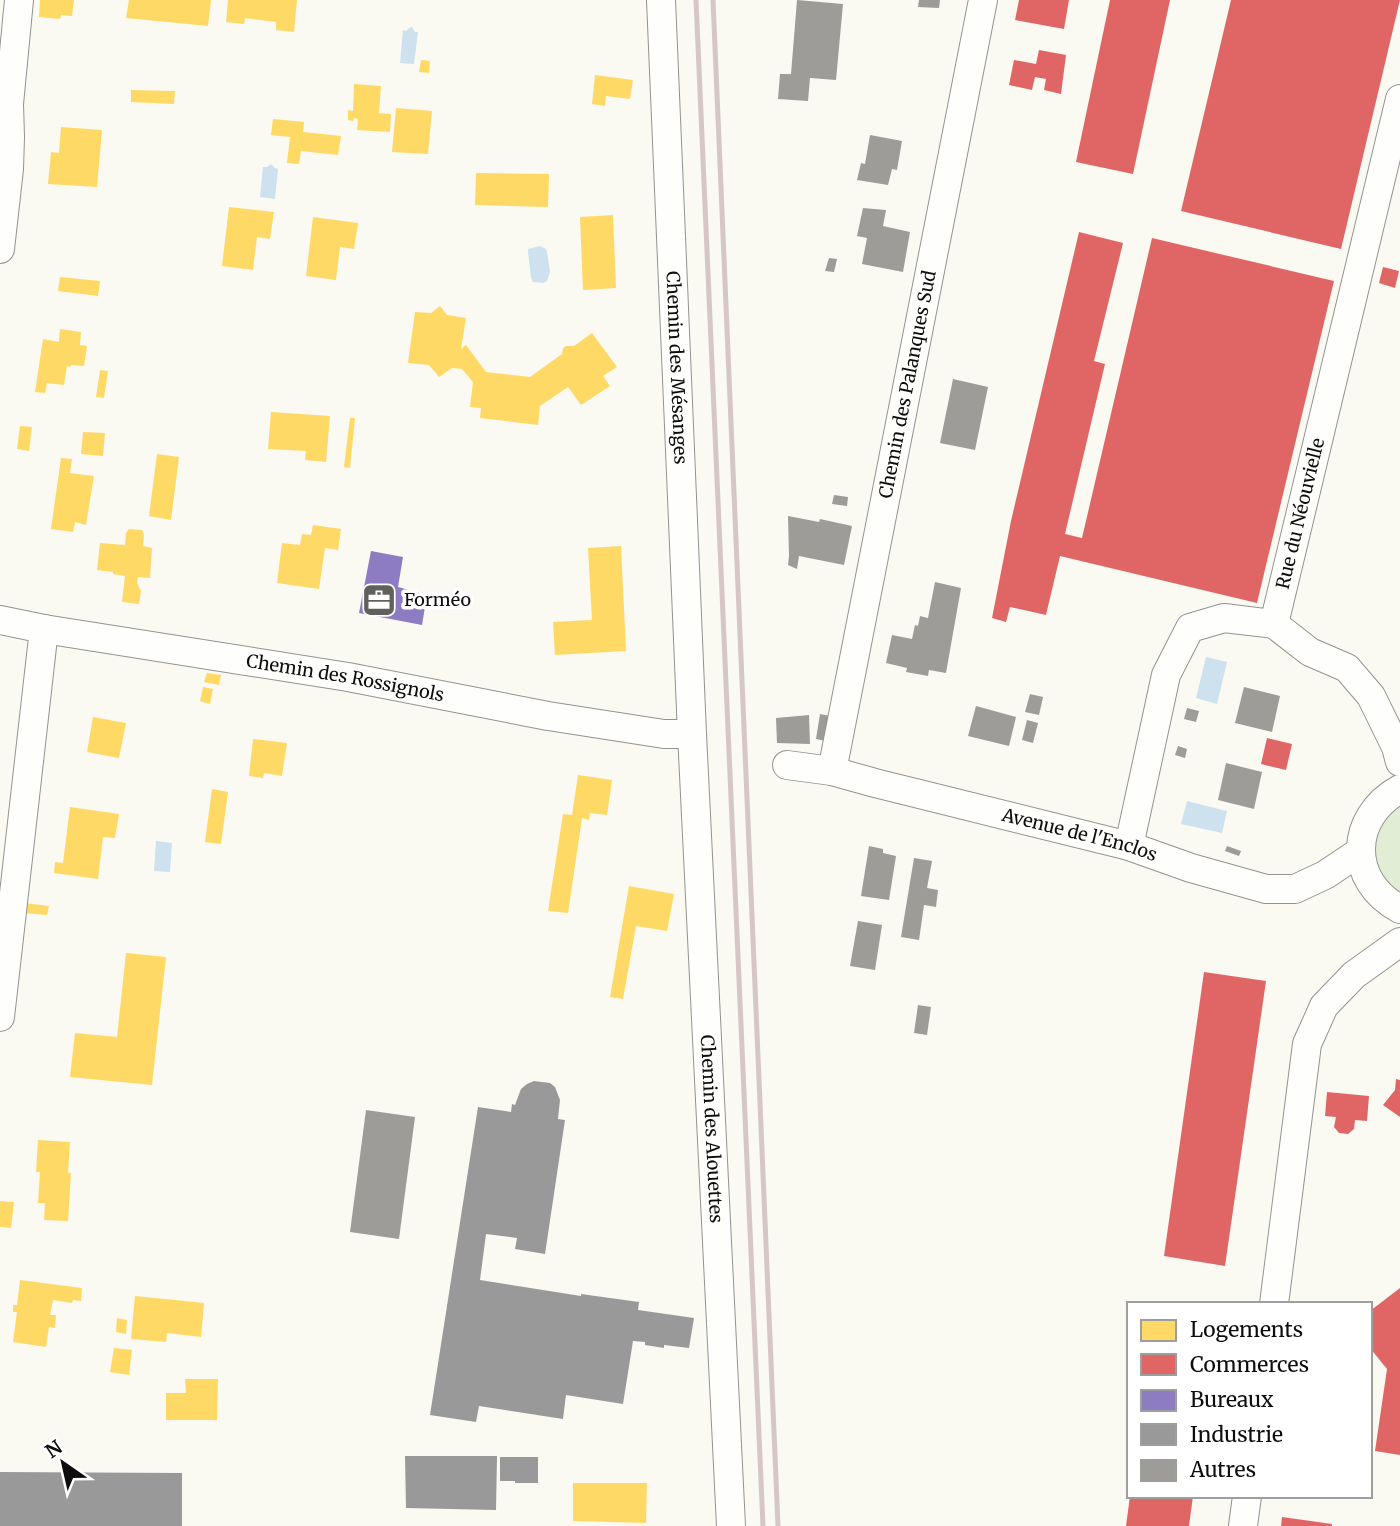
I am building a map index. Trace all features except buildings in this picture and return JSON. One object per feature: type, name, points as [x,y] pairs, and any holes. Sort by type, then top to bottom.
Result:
[{"type":"street","points":[[0,249],[9,169],[9,104],[19,0]]},
{"type":"street","name":"Chemin des Mésanges","points":[[661,0],[692,734]]},
{"type":"street","name":"Chemin des Palanques Sud","points":[[832,771],[983,0]]},
{"type":"street","name":"Rue du Néouvielle","points":[[1274,624],[1400,99]]},
{"type":"street","points":[[1129,846],[1166,675],[1190,628],[1224,618],[1274,624],[1310,652],[1348,668],[1371,696],[1396,747],[1400,762]]},
{"type":"street","name":"Chemin des Rossignols","points":[[0,620],[348,677],[548,716],[664,734],[692,734]]},
{"type":"street","points":[[0,1017],[44,629]]},
{"type":"street","name":"Chemin des Alouettes","points":[[692,734],[731,1526]]},
{"type":"street","name":"Avenue de l'Enclos","points":[[787,765],[832,771],[1129,846],[1191,868],[1266,889],[1295,890],[1325,875],[1361,851]]},
{"type":"street","points":[[1400,789],[1387,796],[1373,811],[1363,830],[1361,851],[1364,870],[1374,888],[1400,909]]},
{"type":"street","points":[[1275,1302],[1307,1044],[1324,1006],[1354,975],[1400,942]]},
{"type":"street","points":[[1243,1526],[1247,1498]]},
{"type":"green space","points":[[1400,801],[1400,898],[1372,861],[1376,825]]},
{"type":"water","points":[[412,27],[418,32],[414,64],[400,63],[403,30]]},
{"type":"water","points":[[271,164],[278,169],[275,199],[260,197],[263,167]]},
{"type":"water","points":[[540,246],[546,249],[550,272],[547,281],[543,283],[533,282],[531,278],[528,252],[528,249]]},
{"type":"water","points":[[1206,657],[1227,662],[1217,704],[1196,698]]},
{"type":"water","points":[[1187,801],[1227,811],[1222,833],[1181,824]]},
{"type":"water","points":[[156,841],[172,843],[170,872],[154,871]]},
{"type":"railway","points":[[696,0],[763,1526]]},
{"type":"railway","points":[[713,0],[778,1526]]},
{"type":"place","name":"Forméo","points":[[379,600]]}]
